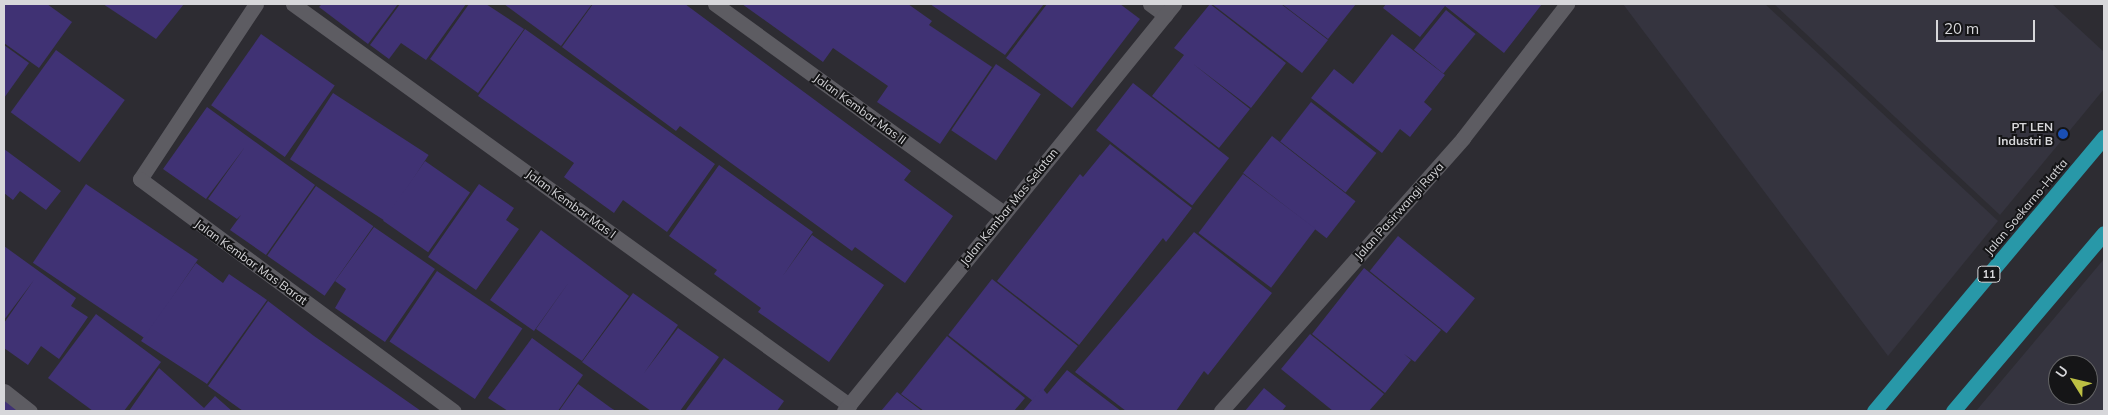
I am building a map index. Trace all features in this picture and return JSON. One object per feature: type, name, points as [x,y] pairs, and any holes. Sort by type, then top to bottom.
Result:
[{"type":"highway","name":"Jalan Soekarno-Hatta","points":[[1874,411],[2104,137]]},
{"type":"highway","points":[[1953,411],[2104,233]]},
{"type":"street","name":"Jalan Kembar Mas Barat","points":[[256,4],[140,176],[141,181],[454,411]]},
{"type":"street","name":"Jalan Kembar Mas I","points":[[293,4],[847,408]]},
{"type":"street","name":"Jalan Kembar Mas II","points":[[715,4],[1004,213]]},
{"type":"street","points":[[1150,4],[1170,9]]},
{"type":"street","name":"Jalan Pasirwangi Raya","points":[[1221,411],[1464,138],[1567,4]]},
{"type":"street","name":"Jalan Kembar Mas Selatan","points":[[847,408],[1170,9]]},
{"type":"street","points":[[4,391],[30,411]]},
{"type":"shaded area","points":[[1623,4],[1765,4],[1998,221],[1888,356]]},
{"type":"shaded area","points":[[1774,4],[2052,4],[2104,52],[2104,89],[2000,215]]},
{"type":"shaded area","points":[[2104,259],[2104,411],[1976,411]]},
{"type":"building","points":[[4,4],[47,4],[72,22],[39,68],[4,43]]},
{"type":"building","points":[[103,4],[184,4],[156,39]]},
{"type":"building","points":[[322,4],[398,4],[368,44],[319,7]]},
{"type":"building","points":[[400,4],[466,4],[426,60],[401,43],[389,59],[370,45]]},
{"type":"building","points":[[469,4],[486,4],[524,29],[478,93],[430,59]]},
{"type":"building","points":[[504,4],[592,4],[561,46]]},
{"type":"building","points":[[593,4],[685,4],[911,171],[904,180],[953,216],[905,283],[855,247],[852,251],[680,126],[676,131],[562,47]]},
{"type":"building","points":[[742,4],[908,4],[932,21],[929,25],[992,67],[940,144],[877,102],[888,86],[833,48],[823,62]]},
{"type":"building","points":[[930,4],[1044,4],[1005,55]]},
{"type":"building","points":[[1047,4],[1120,4],[1140,19],[1072,108],[1006,58]]},
{"type":"building","points":[[1210,4],[1286,63],[1251,108],[1192,63],[1250,109],[1219,148],[1152,96],[1184,55],[1174,48]]},
{"type":"building","points":[[1212,4],[1281,4],[1328,40],[1302,73]]},
{"type":"building","points":[[1282,4],[1356,4],[1328,39]]},
{"type":"building","points":[[1386,4],[1542,4],[1504,53],[1445,6],[1420,37],[1383,8]]},
{"type":"building","points":[[1446,10],[1476,34],[1443,74],[1414,50]]},
{"type":"building","points":[[525,29],[715,164],[667,232],[623,200],[614,213],[564,177],[574,163],[478,96]]},
{"type":"building","points":[[261,34],[335,86],[285,157],[211,105]]},
{"type":"building","points":[[1392,34],[1445,75],[1424,102],[1432,109],[1410,137],[1400,129],[1382,153],[1311,98],[1334,69],[1353,84]]},
{"type":"building","points":[[4,45],[29,63],[4,98]]},
{"type":"building","points":[[56,50],[125,100],[80,162],[11,112]]},
{"type":"building","points":[[996,64],[1041,94],[996,161],[951,130]]},
{"type":"building","points":[[1133,83],[1229,158],[1192,205],[1096,130]]},
{"type":"building","points":[[333,93],[429,155],[386,221],[290,159]]},
{"type":"building","points":[[1311,102],[1376,153],[1346,193],[1280,141]]},
{"type":"building","points":[[207,107],[315,185],[266,255],[230,230],[241,215],[237,219],[208,199],[245,147],[206,199],[163,169]]},
{"type":"building","points":[[1272,136],[1356,201],[1327,238],[1243,173]]},
{"type":"building","points":[[1110,144],[1192,208],[1166,242],[1163,238],[1079,345],[997,281],[1080,174],[1083,177]]},
{"type":"building","points":[[4,149],[61,191],[46,210],[20,191],[13,200],[4,193]]},
{"type":"building","points":[[425,161],[470,193],[428,252],[383,221]]},
{"type":"building","points":[[719,165],[813,232],[782,277],[812,235],[884,285],[829,362],[758,312],[761,308],[714,274],[717,270],[669,236]]},
{"type":"building","points":[[1243,174],[1316,229],[1271,288],[1198,233]]},
{"type":"building","points":[[86,184],[198,259],[145,338],[33,263]]},
{"type":"building","points":[[479,184],[514,208],[506,220],[519,229],[476,290],[428,257]]},
{"type":"building","points":[[316,186],[373,226],[325,296],[267,256]]},
{"type":"building","points":[[374,227],[435,269],[385,342],[335,308],[346,289],[335,281]]},
{"type":"building","points":[[541,230],[629,296],[582,361],[536,329],[569,282],[534,331],[490,300]]},
{"type":"building","points":[[1194,232],[1272,293],[1208,375],[1204,371],[1176,411],[1126,411],[1075,372]]},
{"type":"building","points":[[1398,236],[1475,298],[1447,333],[1370,271]]},
{"type":"building","points":[[4,246],[76,298],[71,306],[88,317],[59,359],[41,346],[28,365],[4,348],[4,323],[34,280],[4,320]]},
{"type":"building","points":[[196,263],[223,283],[229,274],[267,300],[207,384],[141,341]]},
{"type":"building","points":[[1364,268],[1441,330],[1415,362],[1404,354],[1411,360],[1385,393],[1312,334]]},
{"type":"building","points":[[437,271],[522,329],[475,399],[389,341]]},
{"type":"building","points":[[992,279],[1078,346],[1034,402],[948,335]]},
{"type":"building","points":[[633,293],[678,325],[644,373],[678,328],[719,357],[680,411],[651,411],[582,362]]},
{"type":"building","points":[[268,301],[314,336],[421,411],[243,411],[208,386]]},
{"type":"building","points":[[96,314],[161,362],[124,411],[93,411],[48,378]]},
{"type":"building","points":[[1310,334],[1384,394],[1369,411],[1333,411],[1281,369]]},
{"type":"building","points":[[947,336],[1025,398],[1014,411],[924,411],[901,394]]},
{"type":"building","points":[[532,338],[583,375],[558,411],[508,411],[488,398]]},
{"type":"building","points":[[724,358],[784,401],[777,411],[685,411]]},
{"type":"building","points":[[159,368],[204,408],[215,396],[232,411],[129,411]]},
{"type":"building","points":[[1067,370],[1121,411],[1023,411],[1042,388],[1047,394]]},
{"type":"building","points":[[578,384],[611,408],[616,411],[559,411]]},
{"type":"building","points":[[1264,388],[1286,406],[1282,411],[1245,411]]},
{"type":"building","points":[[897,392],[922,411],[881,411]]},
{"type":"building","points":[[4,395],[20,407],[17,411],[4,411]]},
{"type":"place","name":"PT LEN Industri B","points":[[2063,134]]}]
